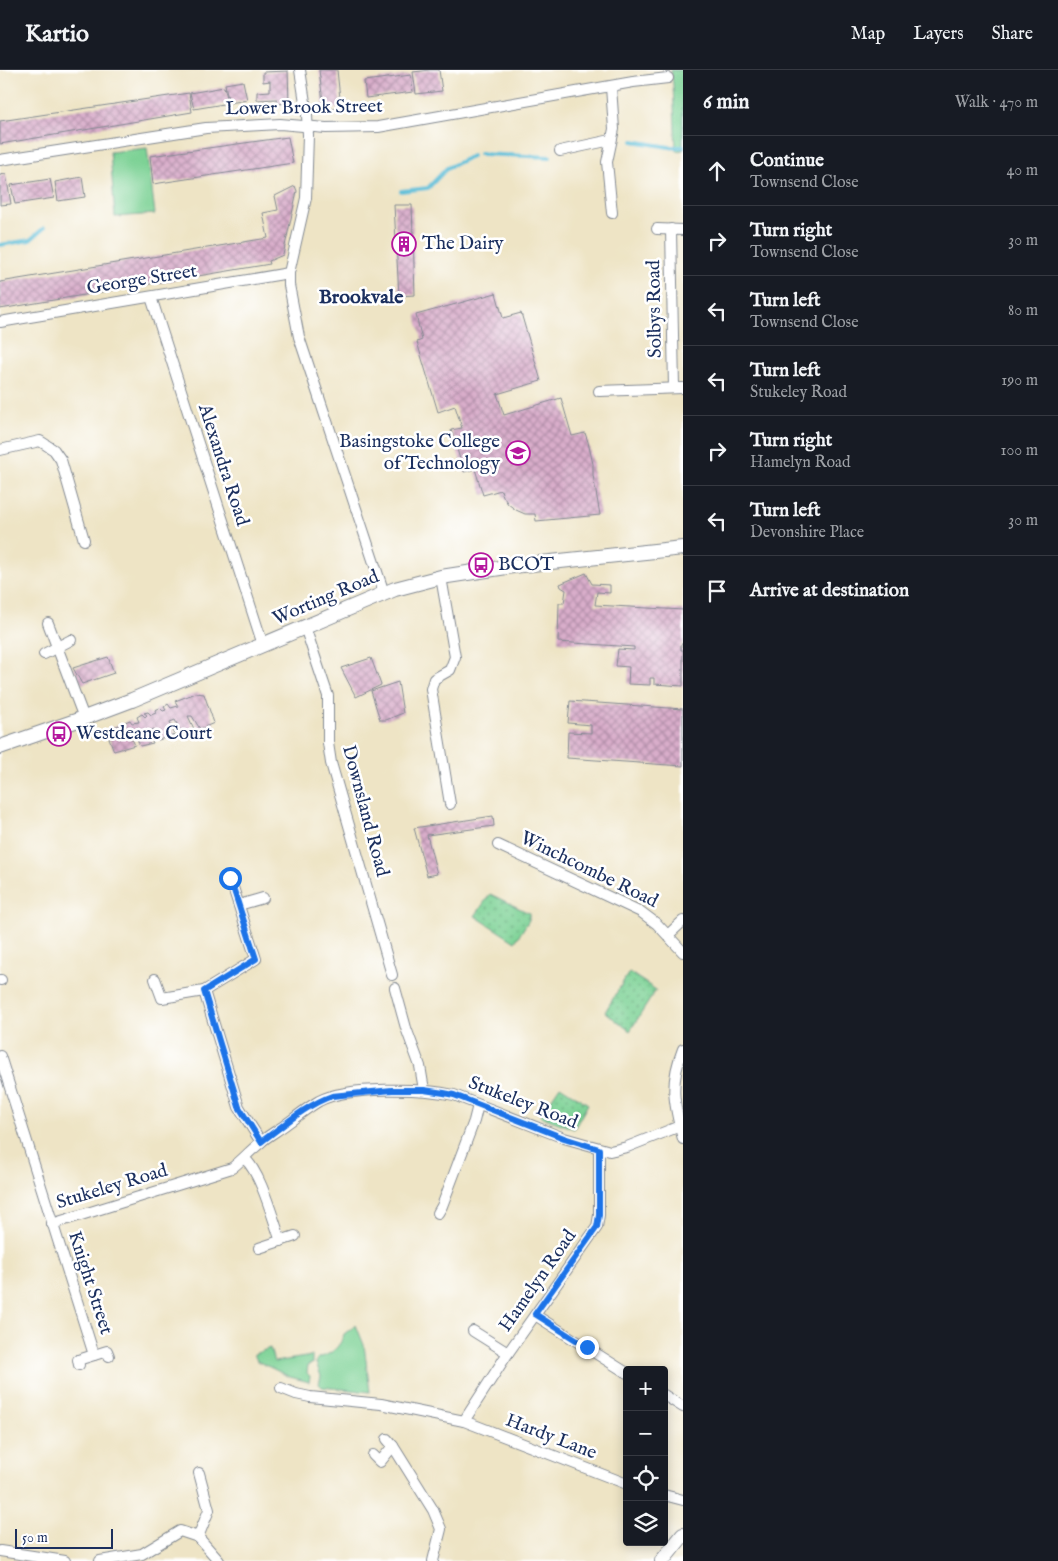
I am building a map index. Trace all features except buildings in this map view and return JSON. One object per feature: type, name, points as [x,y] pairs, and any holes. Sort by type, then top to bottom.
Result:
[{"type":"street","points":[[300,70],[307,126],[306,198],[289,274],[289,285],[299,337],[384,593]]},
{"type":"street","name":"Lower Brook Street","points":[[0,160],[206,128],[280,124],[326,128],[378,127],[668,78]]},
{"type":"street","points":[[612,87],[614,129],[607,162],[612,213]]},
{"type":"street","points":[[560,151],[612,140]]},
{"type":"street","points":[[657,229],[683,230]]},
{"type":"street","name":"Solbys Road","points":[[671,229],[678,388]]},
{"type":"street","name":"George Street","points":[[0,322],[289,274]]},
{"type":"street","name":"Alexandra Road","points":[[151,297],[263,645]]},
{"type":"street","points":[[599,391],[678,388]]},
{"type":"street","points":[[0,450],[40,441],[54,450],[61,460],[84,540]]},
{"type":"street","name":"Worting Road","points":[[0,747],[84,718],[384,593],[441,576],[513,566],[683,548]]},
{"type":"street","points":[[441,576],[455,657],[450,670],[434,679],[431,689],[450,804]]},
{"type":"street","points":[[48,623],[84,718]]},
{"type":"street","name":"Downsland Road","points":[[305,627],[328,696],[328,744],[331,763],[392,975]]},
{"type":"street","points":[[44,654],[71,640]]},
{"type":"street","name":"Winchcombe Road","points":[[498,845],[641,912],[657,924],[683,952]]},
{"type":"street","points":[[155,979],[162,998],[204,991],[256,959],[230,878]]},
{"type":"street","points":[[239,905],[263,898]]},
{"type":"street","points":[[668,935],[683,921]]},
{"type":"street","points":[[396,988],[406,1028],[420,1066],[424,1090]]},
{"type":"street","points":[[204,991],[239,1107],[261,1142]]},
{"type":"street","points":[[683,1049],[678,1060],[674,1091],[675,1110],[683,1139]]},
{"type":"street","name":"Knight Street","points":[[0,1056],[3,1081],[26,1136],[94,1355]]},
{"type":"street","name":"Stukeley Road","points":[[52,1224],[232,1168],[245,1159],[261,1142],[313,1104],[332,1096],[392,1090],[424,1090],[454,1095],[478,1106],[564,1138],[610,1151],[628,1147],[680,1126]]},
{"type":"street","points":[[438,1214],[478,1106]]},
{"type":"street","name":"Hamelyn Road","points":[[464,1421],[508,1353],[597,1227],[599,1215],[599,1149]]},
{"type":"street","points":[[245,1159],[249,1162],[258,1179],[281,1241]]},
{"type":"street","points":[[259,1248],[296,1236]]},
{"type":"street","points":[[535,1314],[623,1369]]},
{"type":"street","points":[[473,1331],[508,1353]]},
{"type":"street","name":"Knight Street","points":[[79,1365],[78,1360],[107,1351],[109,1356]]},
{"type":"street","name":"Hardy Lane","points":[[282,1388],[310,1398],[371,1403],[464,1421],[623,1482]]},
{"type":"street","points":[[668,1398],[683,1407]]},
{"type":"street","points":[[373,1455],[380,1462],[390,1442],[433,1510],[441,1529],[433,1561]]},
{"type":"street","points":[[198,1537],[209,1510],[199,1473]]},
{"type":"street","points":[[668,1496],[683,1500]]},
{"type":"street","points":[[100,1561],[142,1554],[180,1531],[198,1537],[219,1561]]},
{"type":"street","points":[[662,1561],[683,1535]]},
{"type":"street","points":[[0,1551],[65,1561]]},
{"type":"green space","points":[[671,70],[683,70],[683,150],[676,151],[673,85]]},
{"type":"green space","points":[[147,148],[155,214],[115,217],[110,152]]},
{"type":"green space","points":[[490,894],[529,913],[529,920],[515,942],[475,916]]},
{"type":"green space","points":[[629,972],[656,990],[630,1031],[605,1012]]},
{"type":"green space","points":[[560,1086],[588,1104],[574,1129],[540,1116]]},
{"type":"green space","points":[[356,1325],[364,1345],[370,1392],[322,1387],[319,1384],[321,1376],[316,1363],[318,1358],[327,1355],[335,1349],[344,1334]]},
{"type":"green space","points":[[270,1348],[274,1362],[312,1356],[312,1364],[308,1365],[307,1373],[310,1376],[309,1382],[290,1377],[257,1361],[254,1354]]},
{"type":"waterway","points":[[633,141],[669,147],[683,147]]},
{"type":"waterway","points":[[480,154],[550,157]]},
{"type":"waterway","points":[[401,191],[428,188],[447,168],[472,156]]},
{"type":"waterway","points":[[0,245],[30,240],[44,228]]},
{"type":"place","name":"The Dairy","points":[[404,244]]},
{"type":"place","name":"Basingstoke College of Technology","points":[[518,453]]},
{"type":"place","name":"BCOT","points":[[481,565]]},
{"type":"place","name":"Westdeane Court","points":[[59,734]]},
{"type":"district","name":"Brookvale","points":[[361,297]]},
{"type":"route","points":[[230,878],[256,959],[204,991],[239,1107],[261,1142],[313,1104],[332,1096],[357,1092],[424,1090],[454,1095],[478,1106],[599,1149],[599,1215],[597,1227],[535,1314],[587,1347]]}]
